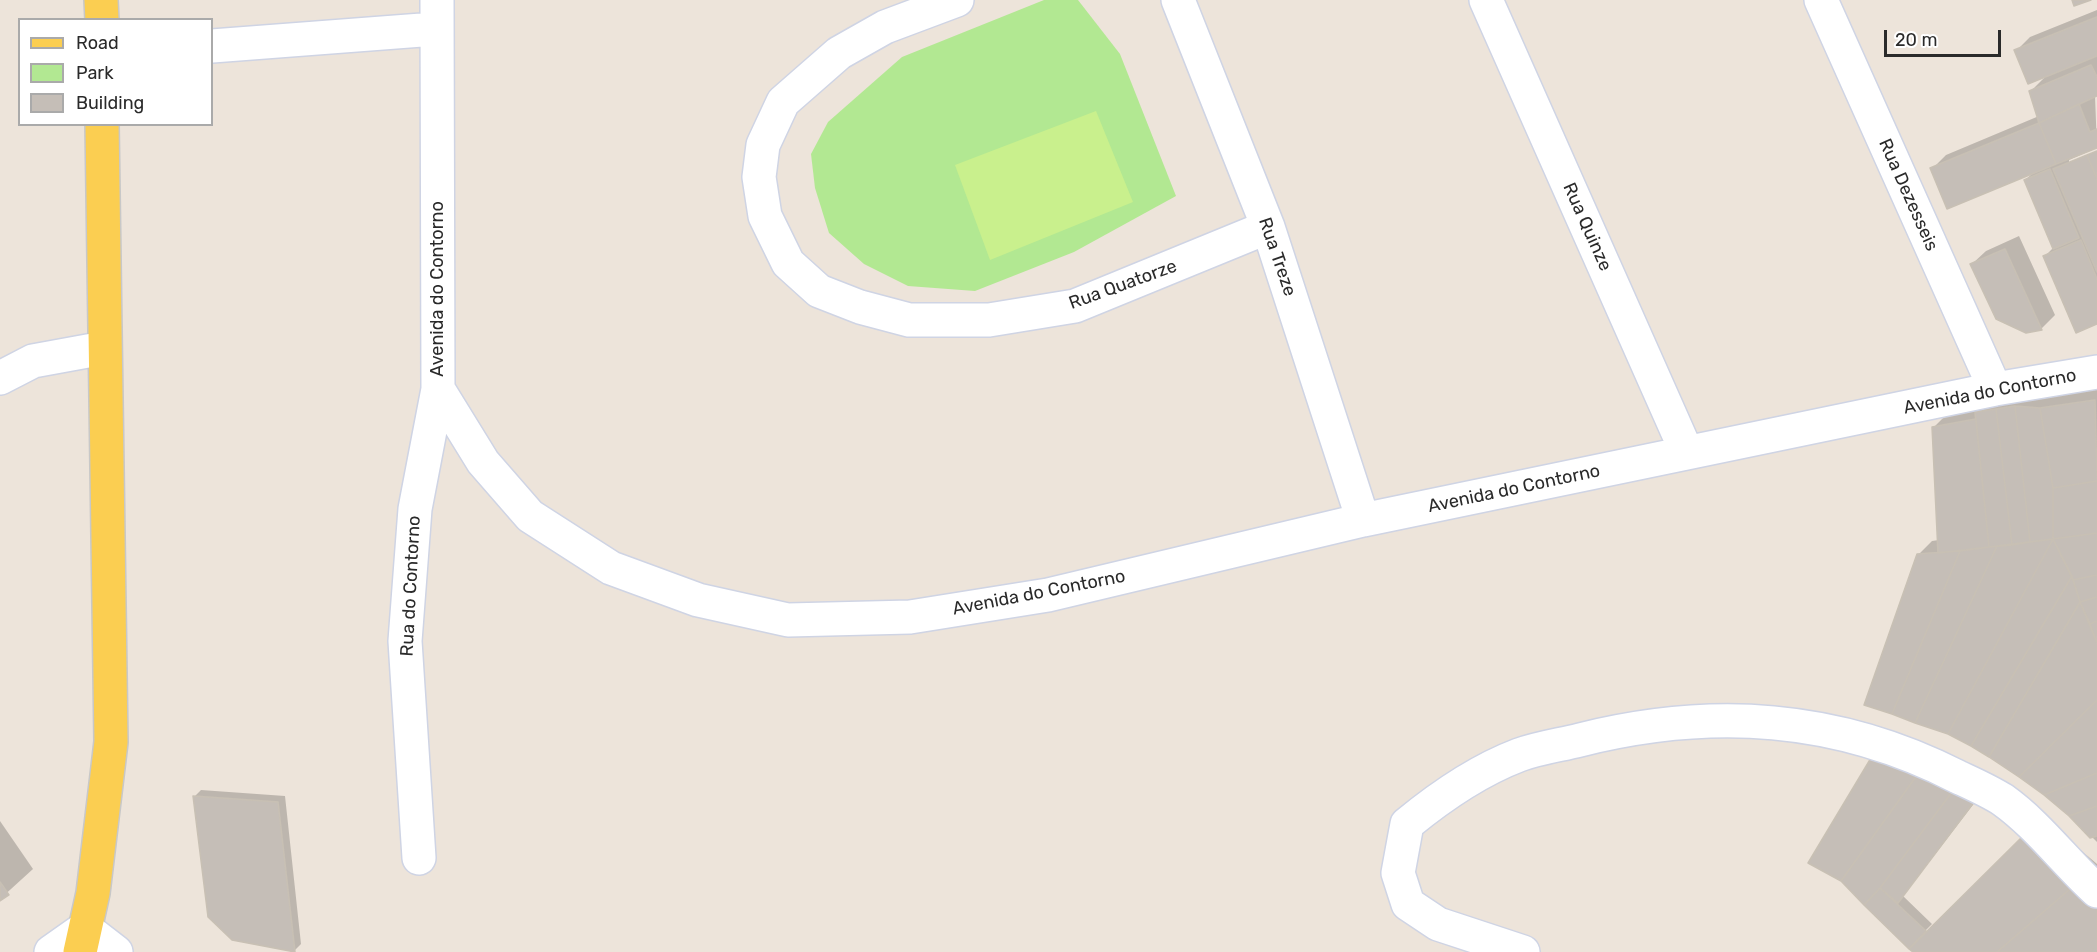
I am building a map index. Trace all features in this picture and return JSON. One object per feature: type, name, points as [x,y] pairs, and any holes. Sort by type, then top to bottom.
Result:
[{"type":"main road","points":[[101,0],[102,18]]},
{"type":"main road","points":[[82,940],[93,893],[111,742],[102,126]]},
{"type":"street","name":"Rua Quatorze","points":[[957,0],[885,27],[839,53],[783,102],[773,123],[763,145],[759,177],[765,216],[788,263],[819,291],[860,307],[909,320],[989,320],[1075,306],[1268,227]]},
{"type":"street","name":"Rua Treze","points":[[1178,0],[1268,227],[1363,520]]},
{"type":"street","name":"Rua Quinze","points":[[1486,0],[1687,453]]},
{"type":"street","name":"Rua Dezesseis","points":[[1821,0],[1995,389]]},
{"type":"street","name":"Avenida do Contorno","points":[[436,15],[438,388],[483,462],[530,516],[611,568],[698,600],[788,620],[910,617],[1048,594],[1363,520],[1995,389],[2097,372]]},
{"type":"street","points":[[213,46],[436,15]]},
{"type":"street","points":[[0,378],[33,361],[104,348]]},
{"type":"street","name":"Rua do Contorno","points":[[419,858],[405,641],[415,509],[438,388]]},
{"type":"street","points":[[1523,952],[1438,924],[1408,904],[1398,873],[1407,824],[1449,790],[1519,755],[1616,731],[1692,721],[1784,722],[1881,743],[1941,768],[2002,799],[2040,833],[2097,891]]},
{"type":"street","points":[[51,952],[82,940],[116,952]]},
{"type":"green space","points":[[1044,0],[1078,0],[1120,54],[1176,196],[1074,252],[975,291],[908,286],[864,264],[829,233],[815,188],[811,154],[828,122],[902,57]]},
{"type":"green space","points":[[1096,111],[1133,202],[990,260],[955,165]]},
{"type":"building","points":[[2072,0],[2091,0],[2074,6]]},
{"type":"building","points":[[2097,17],[2097,56],[2028,84],[2014,50]]},
{"type":"building","points":[[2091,65],[2097,77],[2097,96],[2039,123],[2029,91]]},
{"type":"building","points":[[2079,104],[2090,132],[2097,129],[2097,148],[2056,164],[2039,123]]},
{"type":"building","points":[[2039,123],[2056,164],[1947,209],[1930,168]]},
{"type":"building","points":[[2097,151],[2097,179],[2087,155]]},
{"type":"building","points":[[2087,155],[2097,179],[2097,272],[2053,169]]},
{"type":"building","points":[[2050,169],[2079,238],[2053,249],[2024,180]]},
{"type":"building","points":[[2081,240],[2097,279],[2097,324],[2076,333],[2043,256]]},
{"type":"building","points":[[2005,249],[2042,330],[2026,333],[1996,319],[1970,264]]},
{"type":"building","points":[[2095,400],[2097,481],[2053,488],[2040,408]]},
{"type":"building","points":[[2015,406],[2030,542],[2012,545],[1996,409]]},
{"type":"building","points":[[2015,406],[2040,408],[2053,488],[2053,539],[2030,542]]},
{"type":"building","points":[[1996,409],[2012,545],[1989,547],[1975,412]]},
{"type":"building","points":[[1976,419],[1989,547],[1938,553],[1932,427]]},
{"type":"building","points":[[2097,481],[2097,533],[2053,539],[2053,488]]},
{"type":"building","points":[[2097,533],[2097,575],[2073,580],[2053,539]]},
{"type":"building","points":[[2053,539],[2072,576],[1971,746],[1948,734]]},
{"type":"building","points":[[2053,539],[1948,734],[1915,723],[1997,546]]},
{"type":"building","points":[[1997,546],[1915,723],[1892,714],[1960,551]]},
{"type":"building","points":[[1960,551],[1892,714],[1864,705],[1917,554]]},
{"type":"building","points":[[2097,575],[2097,597],[2080,602],[2073,580]]},
{"type":"building","points":[[2072,576],[2080,602],[1989,757],[1971,746]]},
{"type":"building","points":[[2097,597],[2097,621],[2090,624],[2080,602]]},
{"type":"building","points":[[2080,602],[2097,643],[2097,700],[2019,777],[1989,757]]},
{"type":"building","points":[[2097,621],[2097,643],[2090,624]]},
{"type":"building","points":[[2097,700],[2097,773],[2044,795],[2019,777]]},
{"type":"building","points":[[1874,753],[1920,771],[1841,881],[1808,863]]},
{"type":"building","points":[[1920,771],[1955,788],[1880,888],[1864,905],[1841,881]]},
{"type":"building","points":[[2097,773],[2097,806],[2069,816],[2044,795]]},
{"type":"building","points":[[1955,788],[1974,802],[1898,903],[1880,888]]},
{"type":"building","points":[[193,796],[278,802],[295,952],[232,940],[208,917]]},
{"type":"building","points":[[2097,806],[2097,836],[2090,838],[2069,816]]},
{"type":"building","points":[[2022,837],[2077,883],[1997,952],[1913,952],[1909,949]]},
{"type":"building","points":[[0,882],[9,895],[0,901]]},
{"type":"building","points":[[2077,883],[2097,908],[2097,952],[1997,952]]},
{"type":"building","points":[[1880,888],[1926,931],[1909,949],[1864,905]]}]
